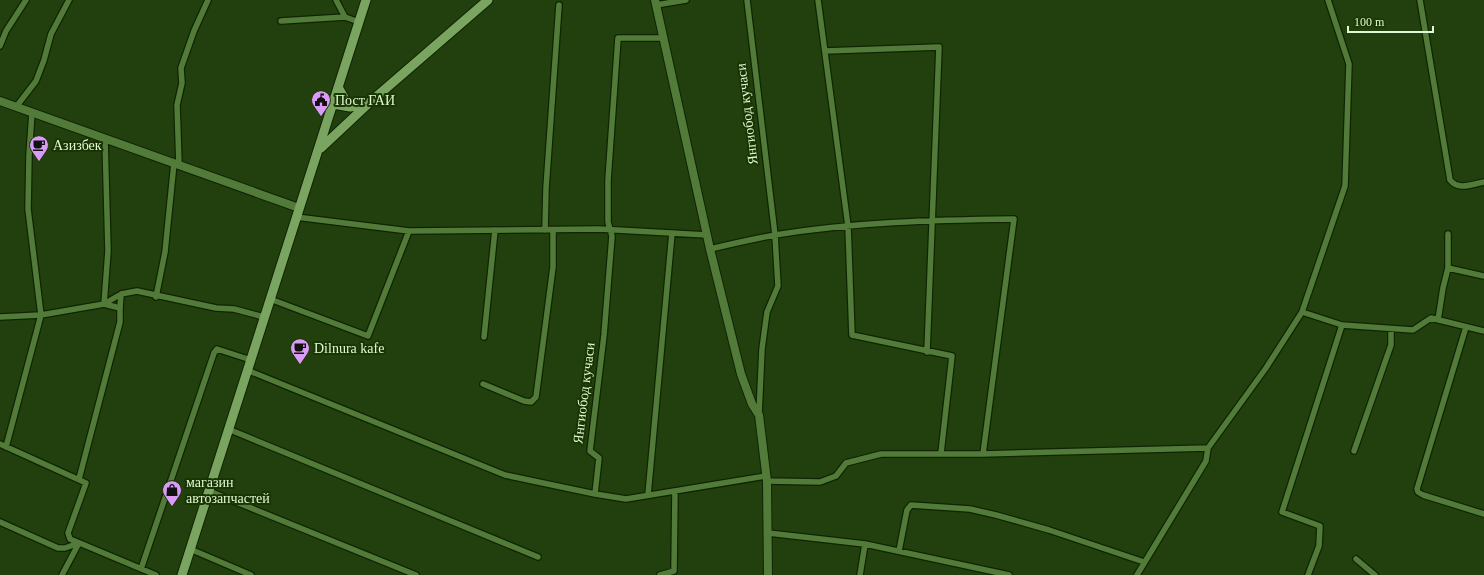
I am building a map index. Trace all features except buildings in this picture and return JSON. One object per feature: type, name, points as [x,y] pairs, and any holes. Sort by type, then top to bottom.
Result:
[{"type":"main road","points":[[182,575],[264,317],[320,148],[366,0]]},
{"type":"main road","points":[[320,148],[369,103],[488,0]]},
{"type":"main road","points":[[338,87],[346,100],[355,106]]},
{"type":"main road","points":[[333,104],[344,107],[369,103]]},
{"type":"street","points":[[0,46],[6,31],[26,0]]},
{"type":"street","points":[[16,107],[36,81],[44,60],[51,34],[69,0]]},
{"type":"street","points":[[156,296],[166,252],[177,164],[177,105],[182,83],[182,68],[194,31],[208,0]]},
{"type":"street","points":[[336,0],[345,17]]},
{"type":"street","name":"Янгиобод кучаси","points":[[686,0],[655,2],[710,249],[741,374],[752,404],[759,415]]},
{"type":"street","name":"Янгиобод кучаси","points":[[747,0],[775,235],[778,286],[766,320],[762,349],[759,415],[766,478],[768,575]]},
{"type":"street","points":[[818,0],[848,226],[852,335],[927,352],[952,356],[942,453]]},
{"type":"street","points":[[1137,575],[1206,461],[1208,448],[1266,368],[1302,312],[1345,186],[1349,64],[1328,0]]},
{"type":"street","points":[[1420,0],[1450,180],[1454,186],[1459,187],[1484,182]]},
{"type":"street","points":[[545,230],[546,188],[559,5]]},
{"type":"street","points":[[281,21],[345,17],[359,22]]},
{"type":"street","name":"Янгиобод кучаси","points":[[595,494],[599,458],[590,451],[604,335],[612,236],[610,229],[608,180],[618,38],[663,38]]},
{"type":"street","points":[[825,51],[939,47],[927,352]]},
{"type":"street","points":[[0,101],[177,164],[298,213],[409,231],[610,229],[707,235]]},
{"type":"street","points":[[32,113],[29,155],[28,209],[41,315],[3,446],[85,482],[86,485],[68,533],[70,539],[156,575]]},
{"type":"street","points":[[104,304],[108,251],[105,139]]},
{"type":"street","points":[[710,249],[775,235],[848,226],[933,220],[1014,219],[983,454]]},
{"type":"street","points":[[484,338],[495,230]]},
{"type":"street","points":[[483,384],[524,401],[531,402],[536,397],[553,267],[553,230]]},
{"type":"street","points":[[270,299],[368,336],[409,231]]},
{"type":"street","points":[[648,496],[672,233]]},
{"type":"street","points":[[1438,320],[1448,268],[1448,234]]},
{"type":"street","points":[[1448,268],[1484,276]]},
{"type":"street","points":[[0,317],[41,315],[104,304],[121,294],[137,291],[216,308],[234,309],[264,317]]},
{"type":"street","points":[[79,479],[120,322],[121,294]]},
{"type":"street","points":[[104,304],[120,308]]},
{"type":"street","points":[[1302,312],[1342,325],[1413,330],[1431,318],[1484,331]]},
{"type":"street","points":[[1308,575],[1319,546],[1320,526],[1282,512],[1342,325]]},
{"type":"street","points":[[1466,327],[1417,489],[1418,492],[1423,495],[1484,514]]},
{"type":"street","points":[[1354,451],[1391,345],[1391,329]]},
{"type":"street","points":[[141,569],[214,353],[217,350],[251,360]]},
{"type":"street","points":[[248,370],[505,474],[595,494],[626,499],[766,478],[820,482],[836,476],[846,463],[881,454],[983,454],[1208,448]]},
{"type":"street","points":[[228,429],[538,557]]},
{"type":"street","points":[[209,491],[416,575]]},
{"type":"street","points":[[660,575],[673,573],[675,491]]},
{"type":"street","points":[[900,551],[907,510],[911,505],[970,509],[996,515],[1050,530],[1144,562]]},
{"type":"street","points":[[0,522],[58,548],[65,548],[79,543]]},
{"type":"street","points":[[768,533],[865,544],[1009,575]]},
{"type":"street","points":[[62,575],[79,543]]},
{"type":"street","points":[[860,575],[865,544]]},
{"type":"street","points":[[190,549],[252,575]]},
{"type":"street","points":[[1356,559],[1375,575]]},
{"type":"place","name":"Пост ГАИ","points":[[321,117]]},
{"type":"place","name":"Азизбек","points":[[39,162]]},
{"type":"place","name":"Dilnura kafe","points":[[300,365]]},
{"type":"place","name":"магазин автозапчастей","points":[[172,507]]}]
